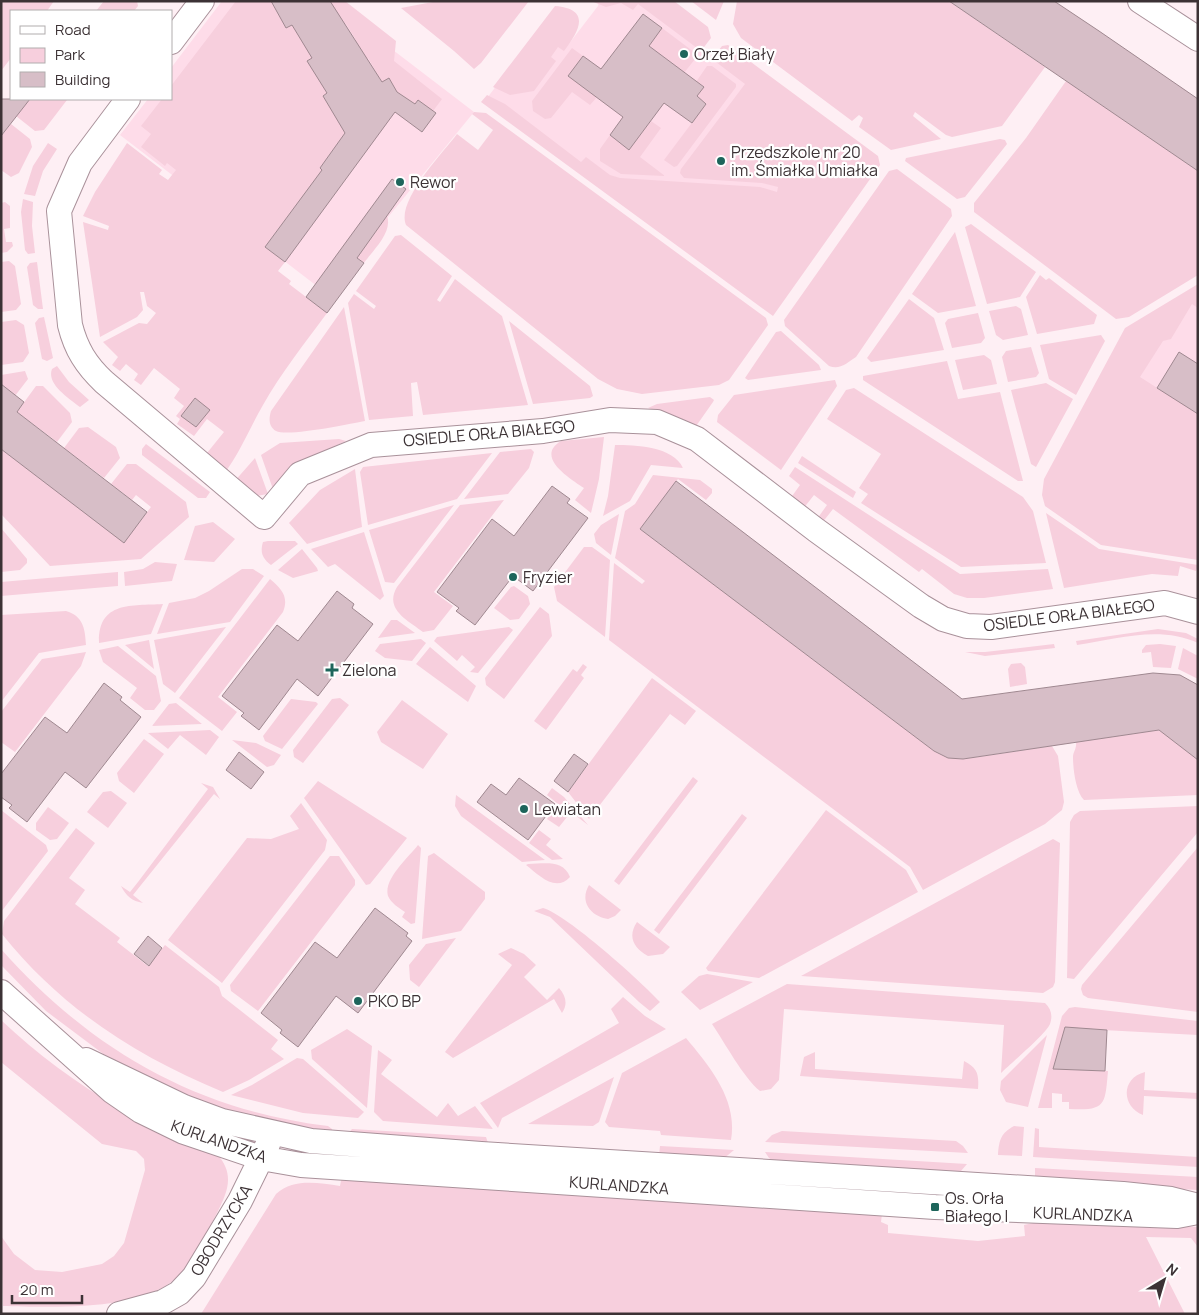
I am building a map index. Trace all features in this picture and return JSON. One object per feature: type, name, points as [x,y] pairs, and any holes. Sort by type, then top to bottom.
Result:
[{"type":"street","points":[[172,41],[202,1]]},
{"type":"street","points":[[1140,1],[1198,39]]},
{"type":"street","name":"OSIEDLE ORŁA BIAŁEGO","points":[[127,100],[80,163],[59,211],[69,315],[74,340],[88,367],[104,382],[264,517],[300,474],[371,445],[464,435],[542,430],[610,420],[658,422],[697,439],[832,542],[921,606],[943,619],[967,626],[991,627],[1165,603],[1198,612]]},
{"type":"street","name":"KURLANDZKA","points":[[1,992],[112,1092],[141,1111],[184,1132],[261,1158],[301,1165],[935,1207],[1123,1215],[1176,1216],[1198,1212]]},
{"type":"street","name":"KURLANDZKA","points":[[70,1054],[192,1110],[222,1121],[273,1134],[311,1141],[481,1154],[1124,1194],[1172,1199],[1198,1206]]},
{"type":"street","name":"OBODRZYCKA","points":[[119,1314],[163,1302],[179,1293],[194,1278],[240,1200],[273,1134]]},
{"type":"shaded area","points":[[222,1],[329,1],[474,112],[326,293],[120,135],[147,100],[172,100],[172,67]]},
{"type":"shaded area","name":"Przedszkole nr 20 im. Śmiałka Umiałka","points":[[599,1],[635,1],[722,66],[877,157],[773,313],[484,102],[543,25],[568,45],[598,6]]},
{"type":"shaded area","points":[[1198,298],[1198,427],[1132,373],[1168,319]]},
{"type":"green space","points":[[1,1],[54,1],[48,10],[10,10],[10,59],[1,71]]},
{"type":"green space","points":[[104,1],[137,1],[138,6],[135,10],[97,10]]},
{"type":"green space","points":[[236,1],[271,1],[286,28],[307,17],[327,48],[307,61],[338,86],[323,96],[339,123],[363,108],[320,168],[327,174],[312,225],[292,210],[265,247],[285,262],[278,271],[291,281],[289,284],[327,313],[278,381],[223,475],[209,460],[207,453],[224,432],[207,419],[194,436],[177,424],[180,419],[176,416],[184,406],[174,398],[180,389],[154,368],[141,385],[134,380],[138,374],[126,364],[120,371],[112,365],[118,357],[103,342],[139,323],[147,324],[156,313],[147,306],[144,292],[140,292],[143,310],[137,317],[100,337],[83,222],[108,230],[109,226],[83,216],[95,192],[127,143],[162,170],[159,174],[168,180],[176,170],[167,163],[165,166],[141,147],[151,134],[141,126],[161,100],[172,100],[172,85]]},
{"type":"green space","points":[[330,1],[345,1],[396,41],[394,61],[442,99],[433,111],[418,100],[415,104],[397,92],[391,99],[389,95],[395,88],[389,78],[382,82],[368,58],[352,68],[352,43],[356,40],[346,24],[340,27]]},
{"type":"green space","points":[[438,1],[529,1],[481,63],[474,69],[401,8]]},
{"type":"green space","points":[[591,1],[674,1],[708,27],[711,38],[701,51],[638,4],[633,10],[621,3],[606,7]]},
{"type":"green space","points":[[691,1],[724,1],[716,20]]},
{"type":"green space","points":[[737,1],[949,1],[1045,67],[1002,126],[952,137],[946,135],[915,112],[913,116],[941,139],[891,150],[859,127],[863,118],[859,115],[852,121],[741,38],[733,24]]},
{"type":"green space","points":[[555,6],[574,11],[578,16],[578,28],[564,51],[558,47],[551,57],[556,61],[534,91],[510,95],[493,87]]},
{"type":"green space","points":[[662,28],[694,52],[695,59],[684,73],[649,46]]},
{"type":"green space","points":[[728,45],[878,156],[880,165],[773,316],[481,102],[487,95],[505,104],[581,162],[586,157],[610,175],[620,178],[760,187],[777,192],[778,187],[762,183],[684,178],[680,173],[681,169],[745,84],[712,59],[722,46]]},
{"type":"green space","points":[[572,48],[583,56],[568,76],[597,97],[590,105],[572,92],[551,118],[545,119],[533,111],[532,101]]},
{"type":"green space","points":[[707,66],[712,66],[736,84],[736,87],[677,166],[674,167],[664,160],[706,104],[697,96],[703,87],[696,82]]},
{"type":"green space","points":[[1066,81],[1198,171],[1198,275],[1129,317],[1116,319],[974,212],[974,203],[1026,138]]},
{"type":"green space","points":[[29,100],[67,100],[44,130],[35,131],[16,116]]},
{"type":"green space","points":[[474,112],[486,113],[766,318],[768,325],[729,380],[719,385],[642,394],[617,389],[598,379],[406,225],[405,215],[414,191],[457,134],[478,150],[493,130],[472,114]]},
{"type":"green space","points":[[651,121],[661,128],[640,157],[665,176],[621,174],[600,161],[600,149],[610,135],[629,150]]},
{"type":"green space","points":[[11,124],[30,139],[32,147],[19,173],[11,177],[1,170],[1,136]]},
{"type":"green space","points":[[1000,139],[1005,140],[1007,144],[965,197],[957,199],[905,161],[906,158]]},
{"type":"green space","points":[[48,143],[57,149],[43,171],[35,196],[24,194],[33,166]]},
{"type":"green space","points":[[897,169],[951,209],[952,216],[856,357],[846,364],[837,367],[829,366],[785,326],[784,320],[889,171]]},
{"type":"green space","points":[[23,199],[33,202],[32,226],[35,253],[28,254],[25,250],[21,212]]},
{"type":"green space","points":[[5,202],[10,206],[10,228],[4,229],[6,242],[12,242],[13,246],[7,252],[1,253],[1,203]]},
{"type":"green space","points":[[387,216],[388,222],[385,234],[364,263],[342,247],[360,223],[373,234]]},
{"type":"green space","points":[[971,224],[1036,272],[1020,297],[987,304],[965,227]]},
{"type":"green space","points":[[955,232],[976,306],[938,313],[912,294]]},
{"type":"green space","points":[[401,235],[452,276],[437,300],[440,302],[455,279],[502,316],[528,405],[423,415],[417,382],[411,383],[413,416],[369,420],[348,303],[354,294],[374,309],[376,306],[356,291],[395,236]]},
{"type":"green space","points":[[9,261],[15,266],[21,304],[16,310],[1,312],[1,262]]},
{"type":"green space","points":[[37,262],[43,309],[38,309],[33,305],[27,267],[30,263]]},
{"type":"green space","points":[[1040,275],[1046,280],[1049,278],[1097,315],[1094,324],[1037,334],[1026,297]]},
{"type":"green space","points":[[1198,284],[1198,308],[1192,304],[1171,339],[1163,341],[1140,377],[1198,414],[1198,560],[1101,545],[1045,506],[1042,495],[1044,479],[1125,328]]},
{"type":"green space","points":[[909,299],[934,318],[944,350],[871,362],[867,358]]},
{"type":"green space","points":[[1016,306],[1021,309],[1028,335],[1003,340],[996,335],[989,311]]},
{"type":"green space","points":[[344,307],[365,421],[305,431],[276,431],[270,424],[271,411]]},
{"type":"green space","points":[[978,313],[985,338],[981,343],[952,348],[945,323],[948,319]]},
{"type":"green space","points":[[44,317],[53,358],[47,361],[42,359],[35,323],[39,318]]},
{"type":"green space","points":[[16,320],[24,325],[29,353],[23,362],[1,365],[1,322]]},
{"type":"green space","points":[[509,321],[590,386],[593,396],[590,398],[533,404]]},
{"type":"green space","points":[[781,331],[819,365],[821,370],[748,380],[745,378],[776,332]]},
{"type":"green space","points":[[1101,335],[1105,341],[1076,395],[1049,379],[1040,345]]},
{"type":"green space","points":[[1031,347],[1039,373],[1036,377],[1008,382],[1002,357],[1006,351]]},
{"type":"green space","points":[[984,355],[991,360],[997,384],[963,390],[955,360]]},
{"type":"green space","points":[[947,361],[958,399],[1000,392],[1023,481],[1018,481],[863,380],[863,376]]},
{"type":"green space","points":[[57,366],[69,382],[89,400],[80,407],[60,391],[52,380],[52,369]]},
{"type":"green space","points":[[25,371],[28,379],[8,405],[1,400],[1,375]]},
{"type":"green space","points":[[835,380],[837,386],[781,470],[717,422],[718,415],[734,395]]},
{"type":"green space","points":[[1046,383],[1073,399],[1036,467],[1031,464],[1011,390]]},
{"type":"green space","points":[[36,386],[43,386],[70,413],[72,422],[57,442],[17,412]]},
{"type":"green space","points":[[854,388],[1023,497],[1033,511],[1046,563],[961,567],[861,503],[868,494],[859,488],[881,454],[827,419],[846,390]]},
{"type":"green space","points":[[710,397],[714,400],[694,429],[664,413],[648,408],[657,404]]},
{"type":"green space","points":[[88,427],[116,447],[120,458],[104,478],[64,448],[79,428]]},
{"type":"green space","points":[[604,437],[599,479],[591,513],[575,500],[584,488],[558,467],[553,461],[551,454],[554,447],[561,441]]},
{"type":"green space","points":[[339,439],[346,441],[308,463],[274,492],[261,455],[280,443]]},
{"type":"green space","points":[[146,444],[210,492],[206,498],[198,498],[142,455],[142,449]]},
{"type":"green space","points":[[615,445],[643,446],[662,451],[671,455],[683,468],[651,465],[630,501],[603,516],[608,496]]},
{"type":"green space","points":[[1,449],[124,542],[151,507],[136,495],[132,500],[111,484],[127,464],[136,464],[186,502],[189,517],[141,559],[50,566],[1,514]]},
{"type":"green space","points":[[531,449],[534,452],[529,468],[508,494],[464,499],[500,452]]},
{"type":"green space","points":[[492,453],[457,499],[368,525],[360,472],[363,467]]},
{"type":"green space","points":[[802,456],[856,492],[853,498],[798,463]]},
{"type":"green space","points":[[255,458],[268,494],[256,496],[233,483]]},
{"type":"green space","points":[[795,467],[960,574],[1048,569],[1053,589],[984,598],[967,598],[954,594],[922,569],[919,572],[833,509],[822,523],[817,519],[827,505],[814,495],[803,509],[790,499],[800,485],[789,476]]},
{"type":"green space","points":[[355,469],[362,527],[307,544],[289,523],[320,490]]},
{"type":"green space","points":[[653,475],[700,480],[712,489],[712,493],[706,500],[678,479],[640,529],[934,751],[948,758],[963,759],[1052,746],[1058,756],[1064,802],[1062,810],[1045,824],[923,890],[910,867],[609,640],[614,563],[642,584],[645,581],[615,558],[625,511],[635,504]]},
{"type":"green space","points":[[504,500],[434,592],[453,606],[434,630],[423,632],[404,618],[395,608],[393,602],[397,587],[460,505]]},
{"type":"green space","points":[[454,505],[394,583],[385,582],[369,530]]},
{"type":"green space","points":[[1046,513],[1099,549],[1198,565],[1196,571],[1180,566],[1178,576],[1152,574],[1064,588]]},
{"type":"green space","points":[[619,514],[611,555],[596,543],[594,534],[601,525]]},
{"type":"green space","points":[[213,522],[235,539],[214,562],[184,560],[195,526]]},
{"type":"green space","points":[[1,528],[27,559],[27,563],[20,570],[1,572]]},
{"type":"green space","points":[[364,532],[384,596],[380,600],[335,564],[328,567],[311,549]]},
{"type":"green space","points":[[295,541],[298,544],[271,565],[262,552],[263,542]]},
{"type":"green space","points":[[584,547],[592,547],[610,560],[605,637],[557,601],[554,587]]},
{"type":"green space","points":[[302,549],[318,571],[293,578],[278,570]]},
{"type":"green space","points":[[155,562],[177,564],[172,581],[125,586],[124,572],[143,569]]},
{"type":"green space","points":[[242,569],[253,569],[264,576],[230,622],[157,634],[169,603],[195,598]]},
{"type":"green space","points":[[118,572],[118,586],[1,596],[1,582]]},
{"type":"green space","points":[[270,579],[283,594],[285,607],[218,697],[237,712],[222,731],[179,698]]},
{"type":"green space","points":[[514,586],[528,596],[530,604],[519,619],[510,620],[494,608],[511,587]]},
{"type":"green space","points":[[163,604],[151,634],[99,643],[100,629],[104,619],[110,613],[128,606]]},
{"type":"green space","points":[[540,607],[549,614],[552,636],[504,699],[486,685],[485,678]]},
{"type":"green space","points":[[66,611],[80,619],[85,633],[86,645],[39,653],[1,702],[1,615]]},
{"type":"green space","points":[[391,620],[397,620],[415,633],[378,638]]},
{"type":"green space","points":[[226,627],[175,693],[163,684],[154,640]]},
{"type":"green space","points":[[509,627],[513,630],[478,673],[470,672],[475,667],[462,655],[457,661],[434,641],[437,637]]},
{"type":"green space","points":[[1158,629],[1186,633],[1198,639],[1198,643],[1169,635],[1153,634],[1077,645],[1076,641]]},
{"type":"green space","points":[[421,639],[426,643],[412,661],[385,658],[375,651],[380,644]]},
{"type":"green space","points":[[149,640],[154,669],[125,645]]},
{"type":"green space","points":[[1054,644],[1055,648],[985,656],[965,652],[985,652]]},
{"type":"green space","points":[[1146,645],[1176,646],[1171,668],[1153,667],[1151,652],[1142,653]]},
{"type":"green space","points":[[118,646],[156,676],[161,701],[154,710],[145,710],[130,698],[137,688],[103,662],[99,650]]},
{"type":"green space","points":[[430,647],[476,686],[468,702],[416,664]]},
{"type":"green space","points":[[1183,648],[1198,656],[1198,679],[1178,669]]},
{"type":"green space","points":[[86,652],[81,666],[15,752],[1,742],[1,712],[42,659]]},
{"type":"green space","points":[[1021,663],[1025,667],[1027,684],[1010,687],[1008,669],[1011,664]]},
{"type":"green space","points":[[583,664],[587,667],[581,675],[584,678],[546,730],[534,721],[573,669],[577,672]]},
{"type":"green space","points":[[652,678],[696,711],[685,725],[670,714],[589,819],[568,792]]},
{"type":"green space","points":[[340,698],[349,705],[303,763],[294,757],[293,750],[332,699]]},
{"type":"green space","points":[[291,699],[316,702],[318,704],[282,749],[265,741],[263,736]]},
{"type":"green space","points":[[402,700],[448,734],[423,769],[381,742],[377,732]]},
{"type":"green space","points":[[176,703],[202,724],[152,726],[169,704]]},
{"type":"green space","points":[[210,730],[219,737],[206,755],[180,735],[168,749],[148,733]]},
{"type":"green space","points":[[1159,730],[1198,760],[1198,795],[1084,800],[1079,792],[1074,774],[1073,757],[1076,742]]},
{"type":"green space","points":[[144,739],[164,754],[134,793],[119,781],[117,773]]},
{"type":"green space","points":[[232,740],[256,743],[281,755],[274,765],[267,767]]},
{"type":"green space","points":[[693,777],[698,781],[619,885],[614,881]]},
{"type":"green space","points":[[318,781],[407,838],[370,884],[366,885],[304,798]]},
{"type":"green space","points":[[201,783],[213,787],[220,799],[214,794],[133,895],[143,903],[136,901],[125,893],[121,886],[130,892],[138,882],[208,789]]},
{"type":"green space","points":[[552,788],[564,797],[588,825],[571,812],[559,827],[547,819],[558,804],[547,795]]},
{"type":"green space","points":[[111,791],[127,803],[108,828],[87,812],[103,792]]},
{"type":"green space","points":[[456,795],[545,860],[522,862],[461,816],[455,806]]},
{"type":"green space","points":[[301,803],[327,840],[325,850],[222,983],[168,940],[247,838],[271,839],[299,829],[290,816]]},
{"type":"green space","points":[[1198,806],[1198,832],[1074,979],[1067,978],[1070,822],[1074,815],[1080,811]]},
{"type":"green space","points":[[48,807],[69,823],[57,839],[50,840],[36,830],[36,823]]},
{"type":"green space","points":[[1,810],[46,845],[48,851],[1,912]]},
{"type":"green space","points":[[826,810],[906,870],[918,892],[759,978],[708,971],[706,968]]},
{"type":"green space","points":[[742,814],[747,818],[659,934],[654,930]]},
{"type":"green space","points":[[76,828],[95,843],[69,878],[85,890],[75,904],[120,938],[117,942],[148,966],[165,945],[219,987],[222,996],[278,1040],[271,1049],[284,1059],[249,1080],[223,1092],[160,1063],[130,1046],[75,1007],[25,961],[2,934],[4,921]]},
{"type":"green space","points":[[539,830],[551,839],[546,845],[563,859],[552,860],[529,843]]},
{"type":"green space","points":[[1053,839],[1060,843],[1055,982],[1053,987],[1043,993],[801,976]]},
{"type":"green space","points":[[418,845],[421,848],[415,923],[411,924],[402,917],[405,912],[389,899],[387,889],[393,876]]},
{"type":"green space","points":[[1198,847],[1198,1012],[1088,998],[1083,995],[1082,985]]},
{"type":"green space","points":[[434,853],[485,892],[485,899],[461,931],[422,939],[428,856]]},
{"type":"green space","points":[[330,856],[339,856],[355,880],[355,885],[258,1011],[231,991],[230,985]]},
{"type":"green space","points":[[546,863],[558,865],[567,871],[570,877],[559,883],[553,883],[536,873],[526,865]]},
{"type":"green space","points":[[589,885],[621,910],[615,916],[608,919],[596,915],[586,902],[586,891]]},
{"type":"green space","points":[[543,908],[568,922],[585,935],[621,965],[660,1002],[650,1011],[550,917],[534,911]]},
{"type":"green space","points":[[637,922],[670,947],[663,954],[648,956],[643,953],[636,946],[632,937]]},
{"type":"green space","points":[[456,938],[419,987],[410,980],[409,965],[426,944]]},
{"type":"green space","points":[[511,948],[524,954],[536,965],[524,977],[547,1000],[559,988],[565,1000],[564,1010],[562,1013],[554,999],[453,1058],[445,1052],[512,965],[498,954]]},
{"type":"green space","points":[[1,949],[35,985],[71,1017],[109,1045],[148,1069],[190,1089],[233,1106],[279,1118],[328,1126],[332,1129],[333,1139],[217,1112],[110,1059],[46,1011],[1,965]]},
{"type":"green space","points":[[707,974],[753,982],[700,1010],[681,992],[699,976]]},
{"type":"green space","points":[[787,984],[1045,1003],[1050,1010],[1051,1018],[1050,1024],[1042,1035],[1001,1073],[1004,1025],[784,1009],[779,1080],[771,1089],[760,1091],[741,1069],[712,1024]]},
{"type":"green space","points":[[623,997],[645,1016],[666,1029],[502,1118],[498,1128],[480,1103],[619,1023],[611,1009]]},
{"type":"green space","points":[[1075,1007],[1198,1021],[1198,1035],[1065,1028],[1053,1069],[1108,1071],[1104,1098],[1097,1107],[1069,1109],[1069,1102],[1062,1102],[1062,1094],[1052,1093],[1052,1108],[1038,1108],[1062,1016],[1069,1008]]},
{"type":"green space","points":[[1,1020],[29,1045],[88,1089],[132,1114],[217,1154],[223,1161],[228,1176],[228,1183],[221,1205],[189,1263],[177,1277],[161,1288],[142,1296],[119,1302],[94,1305],[3,1306],[1,1236],[14,1254],[35,1270],[62,1272],[102,1264],[114,1256],[124,1243],[145,1170],[144,1159],[136,1151],[102,1144],[1,1062]]},
{"type":"green space","points":[[347,1029],[372,1046],[367,1108],[312,1059],[311,1050]]},
{"type":"green space","points":[[1047,1035],[1028,1107],[1006,1102],[1000,1090],[1001,1081]]},
{"type":"green space","points":[[686,1038],[713,1072],[726,1098],[732,1125],[731,1140],[661,1135],[660,1131],[609,1127],[605,1122],[622,1073]]},
{"type":"green space","points":[[378,1050],[392,1060],[381,1074],[437,1117],[448,1103],[458,1116],[475,1106],[493,1129],[383,1121],[374,1112]]},
{"type":"green space","points":[[815,1052],[815,1069],[962,1079],[964,1061],[977,1072],[978,1089],[800,1076],[804,1057]]},
{"type":"green space","points":[[297,1058],[303,1059],[364,1112],[358,1118],[303,1113],[231,1095],[252,1085]]},
{"type":"green space","points":[[1145,1072],[1144,1090],[1198,1093],[1198,1099],[1144,1096],[1143,1115],[1131,1105],[1127,1092],[1131,1080]]},
{"type":"green space","points":[[614,1077],[599,1122],[593,1126],[528,1124]]},
{"type":"green space","points":[[1014,1126],[1024,1127],[1022,1156],[998,1155],[1001,1138],[1006,1131]]},
{"type":"green space","points":[[1035,1128],[1039,1129],[1039,1147],[1198,1157],[1198,1167],[1033,1157]]},
{"type":"green space","points":[[352,1129],[486,1137],[490,1149],[347,1135]]},
{"type":"green space","points":[[782,1131],[956,1141],[968,1153],[765,1142],[772,1135]]},
{"type":"green space","points":[[660,1146],[734,1150],[722,1160],[659,1156]]},
{"type":"green space","points":[[765,1152],[967,1164],[961,1171],[952,1174],[778,1164],[769,1158]]},
{"type":"green space","points":[[1035,1168],[1198,1177],[1198,1190],[1035,1181]]},
{"type":"green space","points":[[342,1175],[882,1214],[881,1222],[888,1225],[888,1233],[978,1241],[1025,1236],[1024,1225],[1033,1223],[1034,1218],[1198,1227],[1198,1247],[1191,1238],[1146,1237],[1185,1314],[201,1314],[276,1194],[290,1186],[306,1183],[340,1186]]},
{"type":"building","points":[[271,1],[330,1],[382,82],[389,78],[397,92],[415,104],[418,100],[436,113],[422,132],[395,112],[285,262],[265,247],[322,170],[320,168],[345,133],[323,96],[327,93],[307,61],[312,58],[292,25],[286,28]]},
{"type":"building","points":[[949,1],[1054,1],[1099,31],[1198,99],[1198,171]]},
{"type":"building","points":[[643,14],[662,28],[649,46],[704,87],[697,96],[706,104],[692,123],[664,103],[629,150],[610,135],[623,117],[568,76],[583,56],[601,69]]},
{"type":"building","points":[[1,99],[29,100],[1,136]]},
{"type":"building","points":[[392,179],[406,189],[357,258],[364,263],[327,313],[306,297]]},
{"type":"building","points":[[1179,352],[1198,364],[1198,414],[1157,388]]},
{"type":"building","points":[[1,384],[24,402],[17,412],[147,512],[124,543],[1,449]]},
{"type":"building","points":[[195,398],[210,410],[196,427],[181,416]]},
{"type":"building","points":[[676,481],[962,699],[1153,673],[1180,675],[1198,685],[1198,760],[1159,730],[963,759],[948,758],[934,751],[640,529]]},
{"type":"building","points":[[552,486],[570,499],[567,503],[588,518],[533,591],[513,576],[475,625],[456,611],[459,608],[437,592],[492,519],[514,536]]},
{"type":"building","points":[[337,591],[354,604],[352,608],[373,624],[318,696],[297,679],[259,730],[241,716],[244,713],[222,696],[277,625],[298,641]]},
{"type":"building","points":[[104,683],[122,697],[120,700],[141,717],[86,788],[65,772],[27,822],[9,808],[12,805],[1,797],[1,774],[45,717],[67,733]]},
{"type":"building","points":[[239,752],[264,772],[251,789],[226,770]]},
{"type":"building","points":[[574,754],[588,764],[568,792],[554,781]]},
{"type":"building","name":"Lewiatan","points":[[519,778],[555,804],[528,840],[477,802],[491,784],[506,795]]},
{"type":"building","points":[[375,908],[408,933],[406,936],[412,941],[358,1013],[336,996],[298,1047],[280,1033],[282,1030],[261,1013],[315,942],[337,958]]},
{"type":"building","points":[[148,936],[162,948],[149,966],[134,954]]},
{"type":"building","points":[[1065,1027],[1107,1030],[1105,1071],[1053,1069]]},
{"type":"place","name":"Orzeł Biały","points":[[684,54]]},
{"type":"place","name":"Przedszkole nr 20 im. Śmiałka Umiałka","points":[[721,161]]},
{"type":"place","name":"Rewor","points":[[400,182]]},
{"type":"place","name":"Fryzier","points":[[513,577]]},
{"type":"place","name":"Zielona","points":[[332,670]]},
{"type":"place","name":"Lewiatan","points":[[524,809]]},
{"type":"place","name":"PKO BP","points":[[358,1001]]},
{"type":"place","name":"Os. Orła Białego I","points":[[935,1207]]}]
